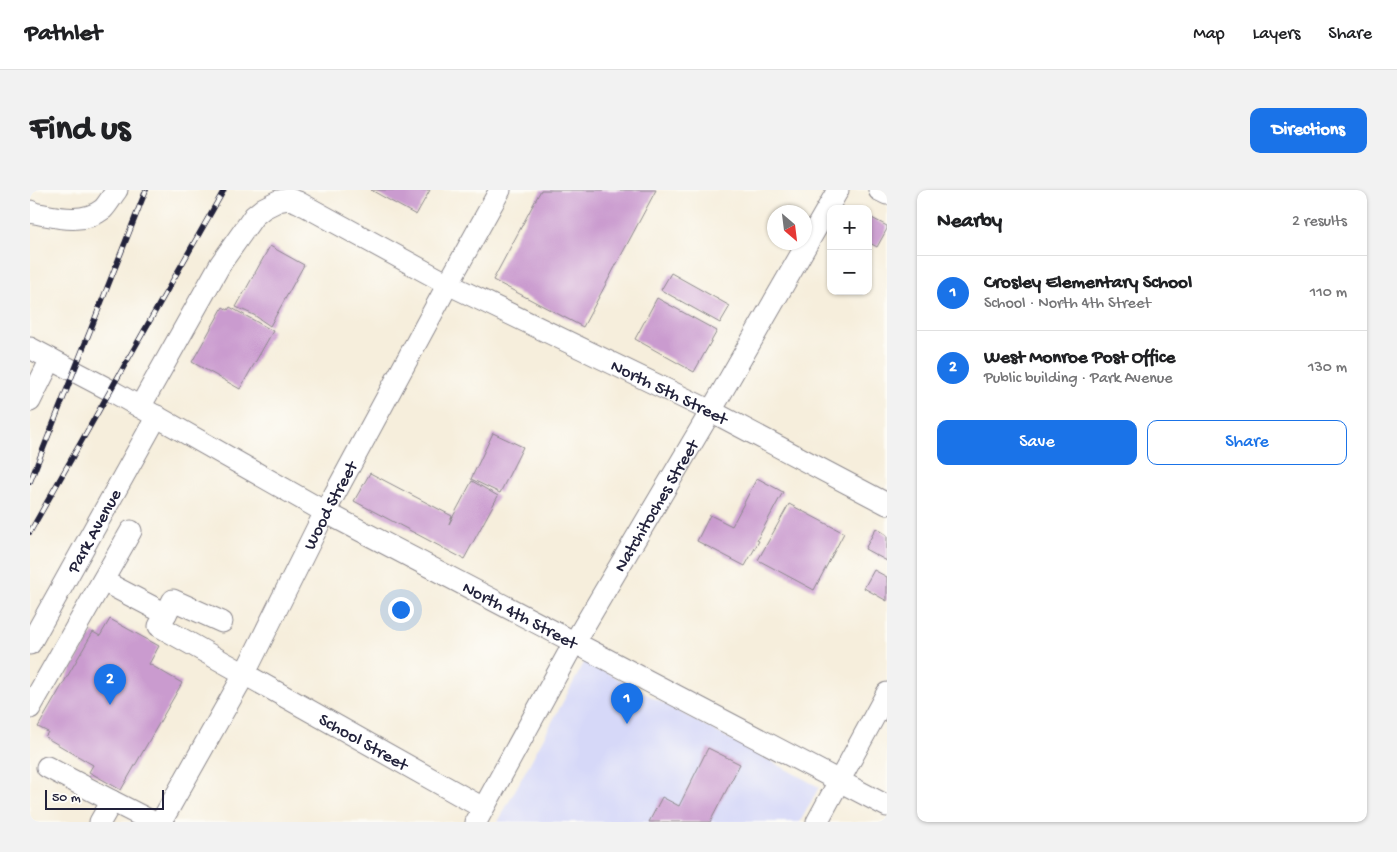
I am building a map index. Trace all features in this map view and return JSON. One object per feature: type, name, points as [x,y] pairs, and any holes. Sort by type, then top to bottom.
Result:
[{"type":"street","points":[[30,211],[62,218],[78,218],[94,214],[104,208],[117,190]]},
{"type":"street","name":"Wood Street","points":[[161,822],[244,675],[325,512],[500,190]]},
{"type":"street","name":"Natchitoches Street","points":[[480,815],[574,643],[712,411],[838,190]]},
{"type":"street","points":[[879,190],[887,194]]},
{"type":"street","name":"North 5th Street","points":[[148,412],[221,263],[254,216],[278,201],[290,199],[448,284],[712,411],[887,504]]},
{"type":"street","name":"North 4th Street","points":[[30,348],[75,370],[325,512],[887,806]]},
{"type":"street","points":[[30,401],[51,359]]},
{"type":"street","name":"Park Avenue","points":[[30,644],[148,412]]},
{"type":"street","points":[[30,708],[131,531]]},
{"type":"street","points":[[103,581],[166,614],[173,600],[222,622]]},
{"type":"street","name":"School Street","points":[[166,614],[159,626],[480,815]]},
{"type":"street","points":[[818,822],[887,693]]},
{"type":"street","points":[[47,767],[153,822]]},
{"type":"street","points":[[100,822],[112,802]]},
{"type":"shaded area","points":[[585,661],[819,787],[800,822],[498,822]]},
{"type":"building","points":[[371,190],[430,190],[416,215]]},
{"type":"building","points":[[541,190],[656,190],[583,327],[493,280]]},
{"type":"building","points":[[872,218],[887,226],[877,247],[872,244]]},
{"type":"building","points":[[270,246],[304,265],[270,326],[254,315],[236,307]]},
{"type":"building","points":[[671,273],[730,306],[720,323],[661,290]]},
{"type":"building","points":[[657,298],[717,331],[694,372],[635,339]]},
{"type":"building","points":[[223,307],[228,310],[230,307],[273,331],[240,389],[192,362]]},
{"type":"building","points":[[493,433],[523,447],[500,493],[471,479]]},
{"type":"building","points":[[370,473],[452,516],[449,524],[472,481],[498,496],[464,559],[354,501]]},
{"type":"building","points":[[757,478],[783,492],[745,566],[697,541],[710,515],[732,526]]},
{"type":"building","points":[[789,504],[844,533],[814,590],[758,560]]},
{"type":"building","points":[[876,528],[887,535],[887,561],[865,549]]},
{"type":"building","points":[[874,570],[887,577],[887,601],[864,588]]},
{"type":"building","points":[[110,619],[159,646],[149,664],[182,683],[121,790],[89,772],[93,765],[45,737],[48,732],[38,727],[93,632],[100,636]]},
{"type":"building","points":[[708,748],[740,764],[710,822],[649,822],[662,797],[679,806]]},
{"type":"railway","points":[[30,482],[146,190]]},
{"type":"railway","points":[[30,532],[224,190]]},
{"type":"place","name":"West Monroe Post Office","points":[[110,705]]},
{"type":"place","name":"Crosley Elementary School","points":[[627,724]]}]
